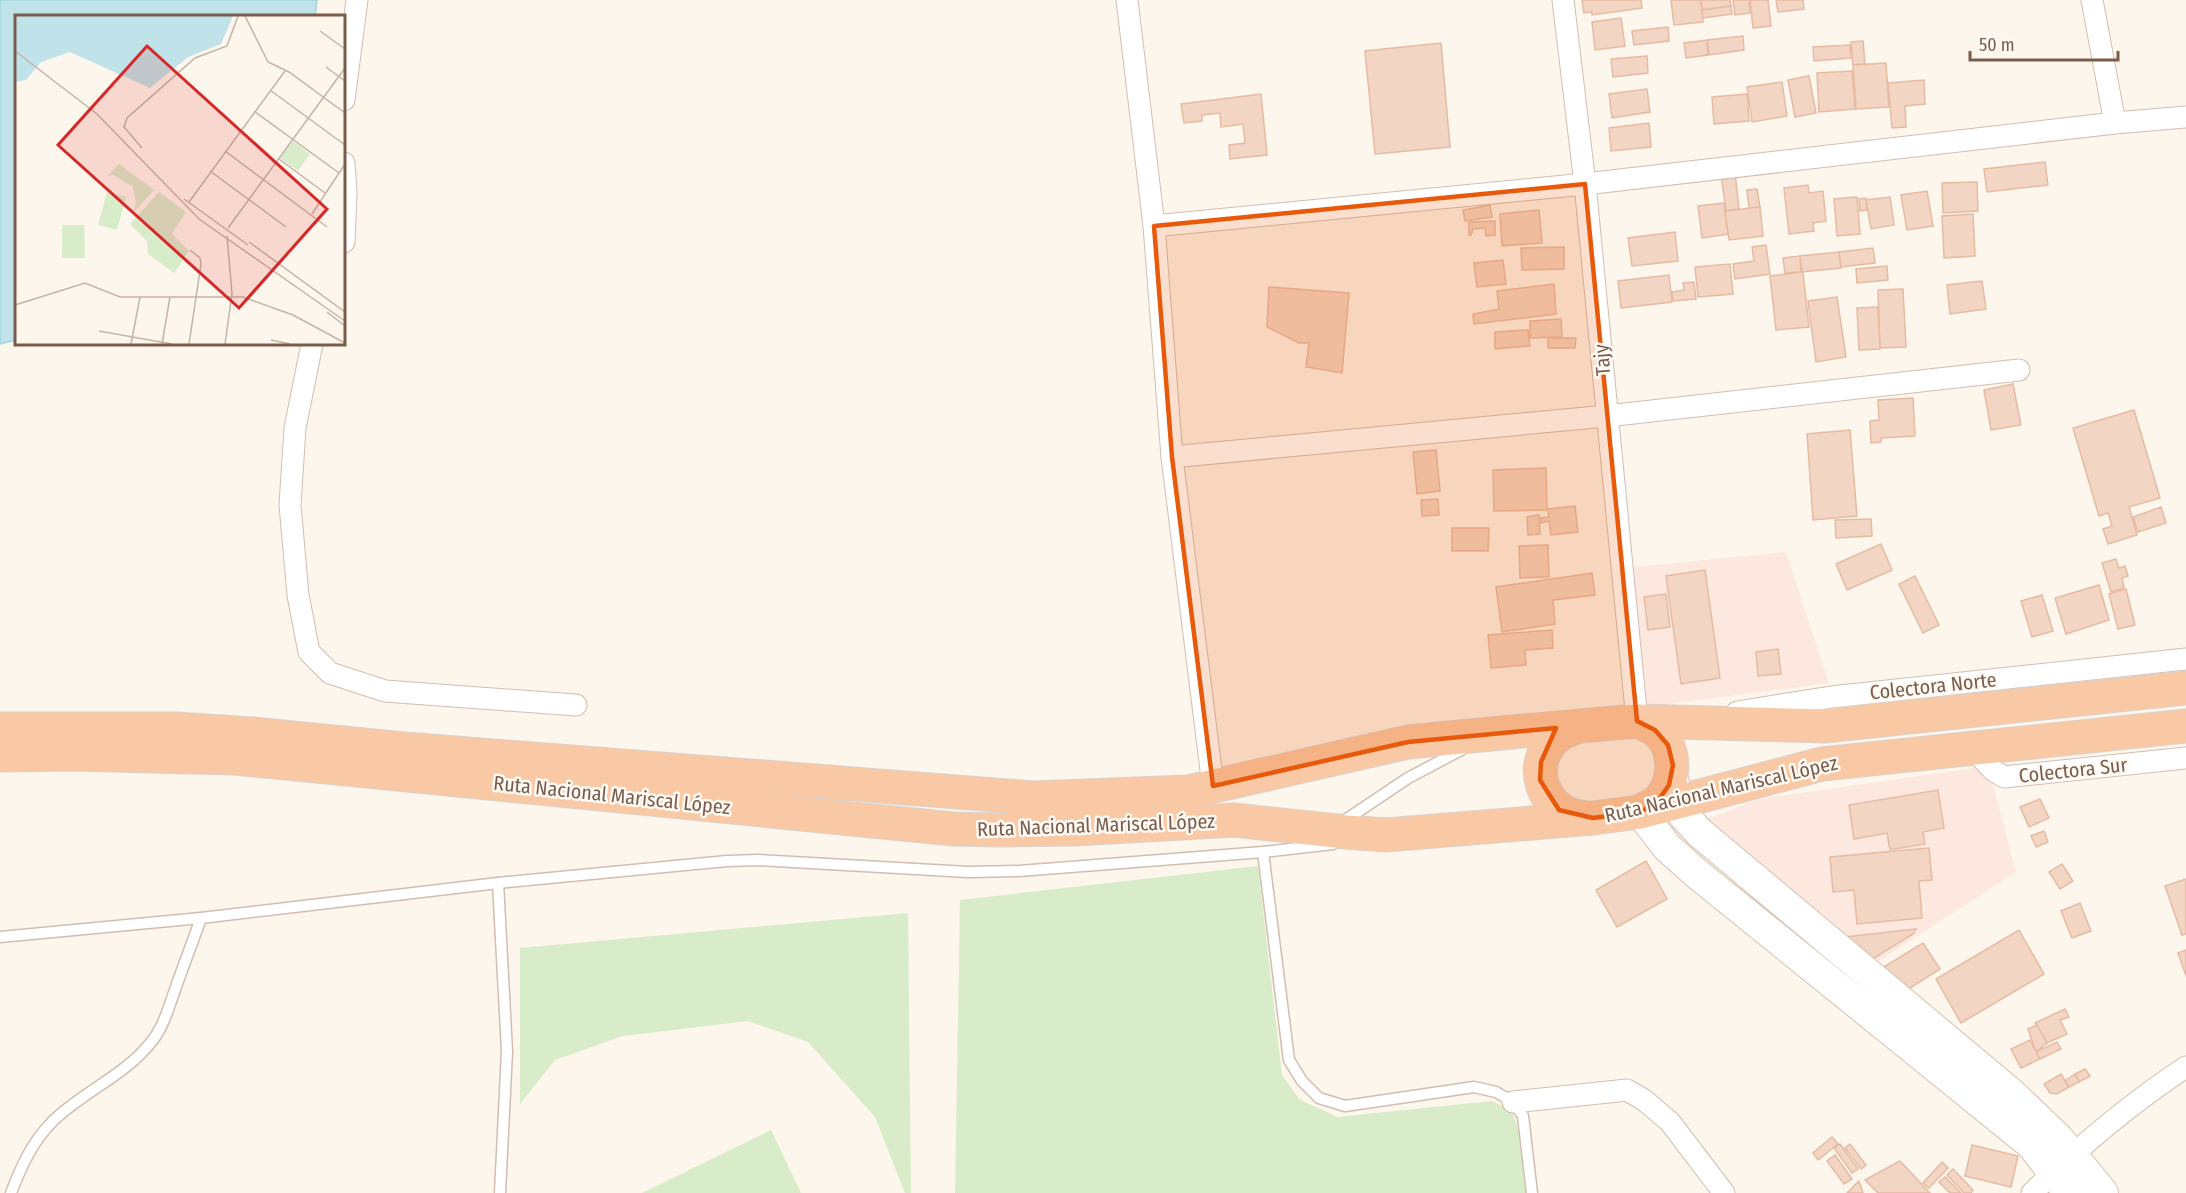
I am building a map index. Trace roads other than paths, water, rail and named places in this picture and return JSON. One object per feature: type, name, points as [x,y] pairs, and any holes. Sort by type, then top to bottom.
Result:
[{"type":"highway","name":"Ruta Nacional Mariscal López","points":[[0,729],[176,729],[242,733],[404,749],[1034,798],[1188,792],[1408,742],[1512,732],[1637,721],[1824,726],[2186,688]]},
{"type":"highway","points":[[1637,721],[1655,730],[1668,745],[1675,788]]},
{"type":"highway","name":"Ruta Nacional Mariscal López","points":[[1675,788],[1822,764],[2186,726]]},
{"type":"highway","points":[[1577,727],[1561,733],[1548,746],[1541,762],[1540,780],[1547,797],[1559,810],[1575,818],[1593,818]]},
{"type":"highway","name":"Ruta Nacional Mariscal López","points":[[0,755],[73,754],[234,758],[954,829],[1074,829],[1234,820],[1386,835],[1640,812]]},
{"type":"highway","points":[[1640,812],[1657,802],[1669,785],[1675,788]]},
{"type":"main road","points":[[1675,788],[1684,816],[1700,833],[2013,1094],[2059,1139],[2065,1173]]},
{"type":"main road","points":[[1640,812],[1666,847],[1688,866],[2065,1173],[2103,1193]]},
{"type":"street","points":[[345,92],[357,0]]},
{"type":"street","points":[[1127,0],[1154,226],[1172,457],[1213,786]]},
{"type":"street","name":"Tajy","points":[[1563,0],[1585,184],[1637,721]]},
{"type":"street","points":[[2092,0],[2115,123]]},
{"type":"street","points":[[1154,226],[1585,184],[2115,123],[2186,117]]},
{"type":"street","points":[[345,178],[345,217]]},
{"type":"street","points":[[312,345],[295,428],[290,505],[298,595],[309,652],[330,673],[384,691],[576,705]]},
{"type":"street","points":[[1172,457],[1607,416],[2019,370]]},
{"type":"street","name":"Colectora Norte","points":[[1682,722],[1831,697],[2186,659]]},
{"type":"street","name":"Colectora Sur","points":[[1972,748],[1994,771],[2004,777],[2186,758]]},
{"type":"street","points":[[2032,1193],[2065,1173],[2148,1092],[2186,1067]]},
{"type":"street","points":[[1513,1102],[1627,1090],[1644,1100],[1670,1122],[1724,1193]]},
{"type":"lane","points":[[1293,849],[1330,830],[1444,757],[1512,732]]},
{"type":"lane","points":[[0,937],[201,918],[498,883],[759,860],[968,872],[1019,871],[1263,852],[1386,835]]},
{"type":"lane","points":[[1263,852],[1289,1060],[1302,1081],[1318,1098],[1345,1106],[1474,1087],[1496,1092],[1513,1102],[1523,1116],[1532,1193]]},
{"type":"lane","points":[[498,883],[507,1051],[500,1193]]},
{"type":"lane","points":[[12,1193],[23,1162],[51,1122],[130,1064],[153,1040],[164,1023],[201,918]]},
{"type":"water","points":[[0,0],[317,0],[315,15],[15,15],[15,340],[0,344]]}]
